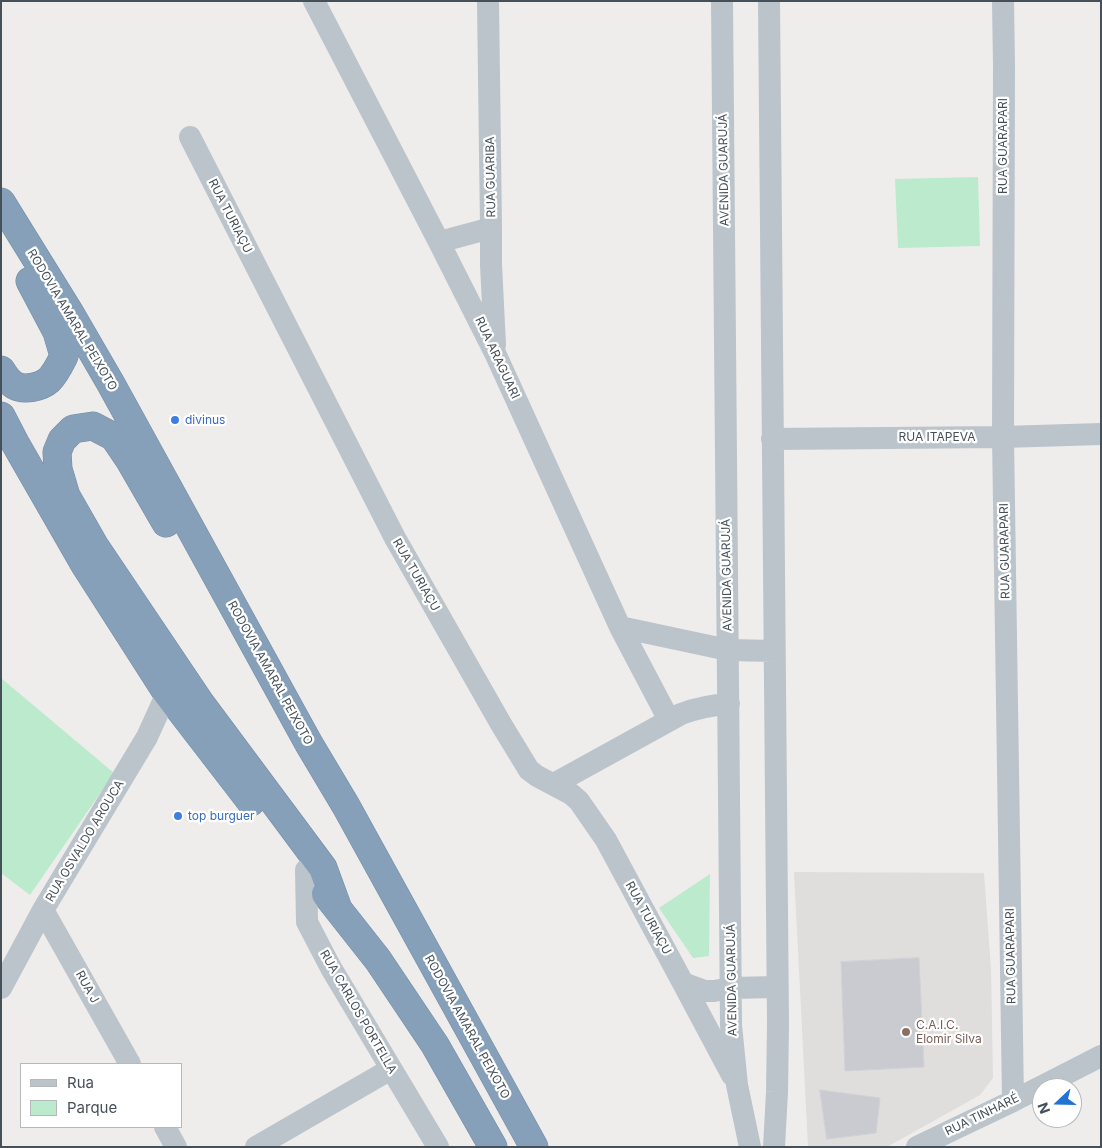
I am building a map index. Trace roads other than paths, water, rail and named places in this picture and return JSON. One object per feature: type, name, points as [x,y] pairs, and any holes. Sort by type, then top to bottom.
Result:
[{"type":"highway","name":"RODOVIA AMARAL PEIXOTO","points":[[1,202],[111,384],[534,1147]]},
{"type":"highway","points":[[1,230],[15,251],[57,332],[64,356],[48,381],[36,387],[25,388],[15,386],[1,370]]},
{"type":"highway","points":[[1,416],[85,565],[168,693],[255,807],[378,960],[435,1045],[493,1147]]},
{"type":"highway","points":[[309,744],[265,694],[129,459],[114,437],[93,426],[73,428],[62,440],[57,452],[58,470],[66,496],[94,545],[201,704],[323,868],[338,909]]},
{"type":"street","name":"RUA ARAGUARI","points":[[314,1],[495,353],[620,627],[669,720]]},
{"type":"street","name":"RUA GUARIBA","points":[[488,1],[491,265],[495,353]]},
{"type":"street","name":"AVENIDA GUARUJÁ","points":[[722,1],[731,1025],[737,1085],[750,1147]]},
{"type":"street","points":[[769,1],[778,987],[777,1092],[774,1147]]},
{"type":"street","name":"RUA GUARAPARI","points":[[1003,1],[1003,437],[1013,1101]]},
{"type":"street","name":"RUA TURIAÇU","points":[[190,137],[395,538],[523,762],[529,770],[571,794],[579,801],[606,840],[737,1085]]},
{"type":"street","points":[[439,242],[492,228]]},
{"type":"street","name":"RUA ITAPEVA","points":[[772,439],[1003,437],[1101,434]]},
{"type":"street","points":[[620,627],[728,650],[774,650]]},
{"type":"street","name":"RUA OSVALDO AROUCA","points":[[1,988],[43,910],[147,737],[168,693]]},
{"type":"street","points":[[554,784],[669,720],[697,708],[729,704]]},
{"type":"street","name":"RUA CARLOS PORTELLA","points":[[306,870],[307,922],[330,968],[438,1147]]},
{"type":"street","name":"RUA J","points":[[43,910],[129,1063]]},
{"type":"street","points":[[683,983],[705,991],[731,988],[778,987]]},
{"type":"street","name":"RUA TINHARÉ","points":[[917,1147],[1101,1056]]},
{"type":"street","points":[[256,1147],[391,1069]]},
{"type":"street","points":[[166,1128],[176,1147]]},
{"type":"place","name":"divinus","points":[[175,420]]},
{"type":"place","name":"top burguer","points":[[178,816]]},
{"type":"place","name":"C.A.I.C. Elomir Silva","points":[[906,1032]]}]
